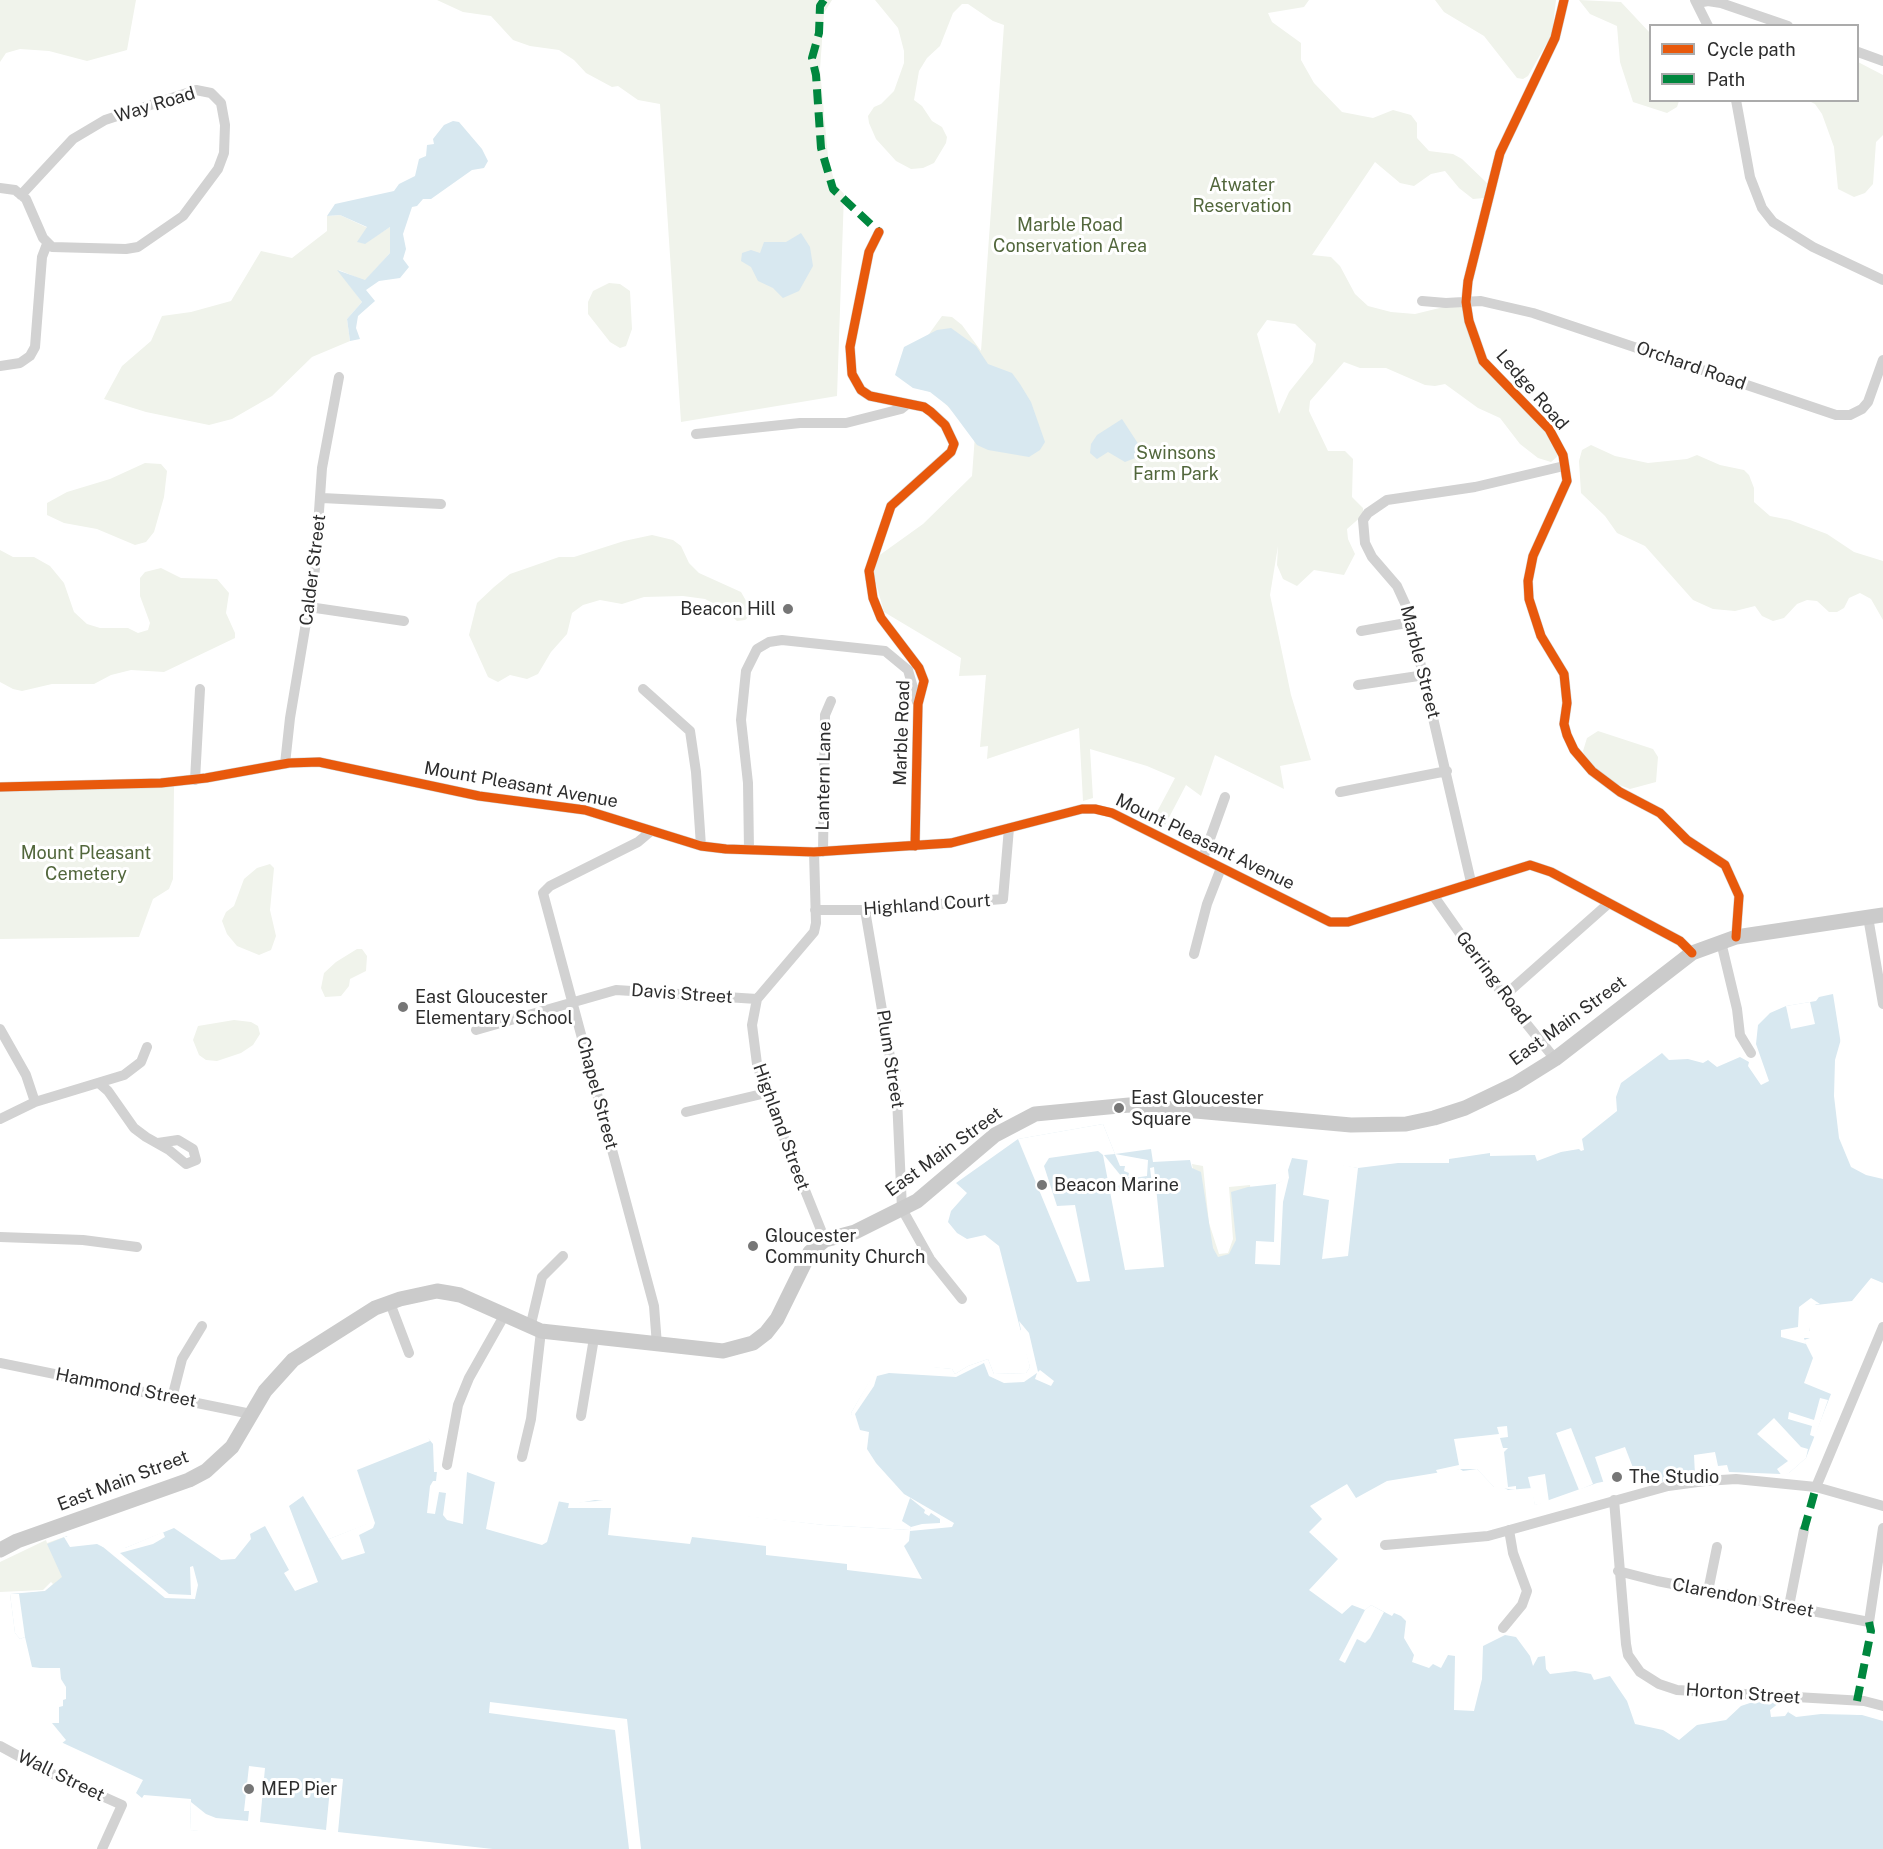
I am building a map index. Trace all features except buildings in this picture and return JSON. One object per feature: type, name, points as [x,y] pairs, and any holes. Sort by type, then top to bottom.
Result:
[{"type":"main road","name":"East Main Street","points":[[1,1550],[189,1480],[206,1471],[225,1454],[265,1391],[293,1360],[357,1318],[390,1303],[437,1291],[460,1295],[535,1330],[723,1351],[753,1343],[766,1333],[777,1319],[810,1252],[825,1240],[855,1232],[917,1201],[995,1135],[1035,1114],[1129,1105],[1351,1125],[1406,1124],[1465,1108],[1515,1084],[1555,1059],[1692,953],[1729,940],[1875,916]]},
{"type":"street","name":"Ledge Road","points":[[1564,0],[1555,38],[1500,153],[1467,281],[1466,302],[1483,361],[1549,429],[1559,446],[1564,466],[1567,481],[1533,556],[1528,581],[1529,599],[1541,636],[1564,674],[1567,703],[1564,723],[1567,735],[1574,750],[1593,771],[1620,792],[1660,813],[1687,840],[1725,865],[1739,896],[1729,940],[1740,1035],[1751,1053]]},
{"type":"street","points":[[1707,24],[1696,2],[1721,3],[1782,24]]},
{"type":"street","points":[[1859,53],[1883,61]]},
{"type":"street","name":"Way Road","points":[[21,195],[73,139],[105,120],[196,90],[211,93],[221,103],[225,126],[222,160],[216,172],[179,219],[149,241],[131,249],[61,248],[47,244]]},
{"type":"street","points":[[1736,102],[1750,177],[1762,208],[1773,222],[1813,247],[1883,280]]},
{"type":"street","points":[[0,188],[15,190],[21,195],[31,208],[47,244],[42,257],[36,347],[30,356],[20,363],[0,366]]},
{"type":"street","name":"Marble Road","points":[[879,232],[869,252],[850,347],[850,368],[855,383],[870,396],[924,407],[938,417],[951,435],[954,444],[951,452],[891,506],[869,571],[873,598],[881,618],[924,681],[918,705],[915,846]]},
{"type":"street","name":"Orchard Road","points":[[1422,301],[1480,301],[1533,313],[1836,415],[1850,415],[1862,409],[1868,402],[1883,360]]},
{"type":"street","name":"Calder Street","points":[[285,764],[290,718],[309,607],[322,498],[322,468],[339,377]]},
{"type":"street","points":[[696,434],[800,423],[846,423],[901,409],[907,405]]},
{"type":"street","name":"Marble Street","points":[[1471,882],[1412,622],[1397,586],[1372,557],[1365,543],[1363,520],[1368,513],[1387,500],[1475,487],[1564,466]]},
{"type":"street","points":[[322,498],[441,504]]},
{"type":"street","points":[[309,607],[404,621]]},
{"type":"street","points":[[1361,631],[1412,622]]},
{"type":"street","points":[[749,850],[747,783],[741,720],[746,671],[757,649],[769,642],[782,640],[885,651],[908,670],[918,705]]},
{"type":"street","points":[[1358,685],[1425,675]]},
{"type":"street","points":[[195,780],[200,689]]},
{"type":"street","points":[[643,689],[690,731],[696,772],[701,846]]},
{"type":"street","name":"Lantern Lane","points":[[818,852],[825,715],[831,701]]},
{"type":"street","name":"Mount Pleasant Avenue","points":[[0,787],[195,780],[285,764],[335,764],[469,794],[585,810],[701,846],[818,852],[960,841],[1082,809],[1095,809],[1112,813],[1330,922],[1340,924],[1530,865],[1551,872],[1680,941],[1692,953]]},
{"type":"street","points":[[1340,792],[1447,771]]},
{"type":"street","points":[[1203,858],[1225,797]]},
{"type":"street","name":"Highland Court","points":[[815,910],[865,910],[1003,899],[1009,828]]},
{"type":"street","name":"Chapel Street","points":[[651,831],[638,843],[550,886],[543,893],[654,1306],[657,1345]]},
{"type":"street","points":[[757,999],[814,932],[818,852]]},
{"type":"street","points":[[1194,954],[1207,904],[1221,868]]},
{"type":"street","name":"Gerring Road","points":[[1433,895],[1504,996],[1555,1059]]},
{"type":"street","points":[[1504,996],[1609,903]]},
{"type":"street","name":"Plum Street","points":[[865,910],[897,1098],[902,1209]]},
{"type":"street","points":[[1875,916],[1883,1004]]},
{"type":"street","name":"Davis Street","points":[[476,1030],[616,990],[633,989],[757,999]]},
{"type":"street","name":"Highland Street","points":[[757,999],[752,1024],[754,1047],[766,1093],[825,1240]]},
{"type":"street","points":[[0,1029],[26,1075],[35,1102]]},
{"type":"street","points":[[0,1119],[35,1102],[124,1075],[141,1062],[147,1047]]},
{"type":"street","points":[[100,1084],[108,1091],[134,1128],[158,1143]]},
{"type":"street","points":[[686,1112],[766,1093]]},
{"type":"street","points":[[902,1209],[930,1259],[962,1299]]},
{"type":"street","points":[[0,1237],[83,1240],[137,1247]]},
{"type":"street","points":[[522,1456],[531,1419],[535,1330],[542,1277],[562,1256]]},
{"type":"street","points":[[390,1303],[409,1353]]},
{"type":"street","points":[[447,1465],[458,1405],[469,1378],[504,1316]]},
{"type":"street","points":[[172,1398],[182,1359],[202,1326]]},
{"type":"street","points":[[1816,1487],[1883,1327]]},
{"type":"street","points":[[580,1416],[594,1338]]},
{"type":"street","name":"Hammond Street","points":[[0,1363],[251,1414]]},
{"type":"street","points":[[1385,1545],[1464,1540],[1509,1530],[1668,1486],[1705,1481],[1736,1479],[1816,1487],[1883,1506]]},
{"type":"street","name":"Horton Street","points":[[1614,1500],[1618,1571],[1628,1656],[1640,1672],[1659,1684],[1693,1692],[1864,1701],[1883,1706]]},
{"type":"street","name":"Clarendon Street","points":[[1618,1571],[1869,1622],[1883,1528]]},
{"type":"street","points":[[1503,1628],[1522,1605],[1527,1591],[1513,1553],[1509,1530]]},
{"type":"street","points":[[1789,1606],[1804,1530]]},
{"type":"street","points":[[1708,1591],[1718,1547]]},
{"type":"street","name":"Wall Street","points":[[0,1746],[46,1771],[122,1805],[102,1849]]},
{"type":"green space","points":[[0,0],[136,0],[127,50],[87,61],[49,51],[20,49],[6,53],[0,62]]},
{"type":"green space","points":[[437,0],[832,0],[824,13],[820,69],[828,157],[835,184],[844,194],[837,396],[681,422],[660,104],[638,100],[618,86],[612,87],[586,73],[574,60],[559,50],[530,46],[513,40],[491,16],[463,12]]},
{"type":"green space","points":[[875,0],[1309,0],[1304,7],[1268,13],[1272,22],[1301,43],[1301,60],[1314,83],[1342,112],[1373,118],[1393,110],[1411,115],[1417,123],[1417,138],[1429,151],[1453,154],[1462,159],[1487,183],[1484,198],[1473,199],[1459,188],[1445,171],[1431,174],[1414,186],[1400,183],[1375,162],[1312,255],[1331,257],[1340,266],[1355,294],[1368,306],[1391,312],[1415,314],[1460,303],[1465,309],[1478,361],[1547,431],[1558,456],[1551,462],[1538,458],[1520,444],[1500,418],[1478,408],[1445,384],[1425,385],[1386,368],[1360,368],[1344,362],[1310,401],[1309,411],[1328,451],[1345,451],[1353,459],[1352,497],[1363,508],[1363,515],[1347,529],[1348,539],[1355,554],[1344,575],[1314,570],[1297,586],[1283,579],[1277,565],[1278,546],[1270,595],[1291,695],[1311,760],[1280,766],[1284,789],[1215,755],[1201,796],[1186,785],[1163,829],[1151,823],[1175,778],[1147,766],[1090,749],[1093,798],[1083,801],[1079,728],[987,759],[988,746],[980,747],[986,675],[959,676],[961,658],[884,612],[870,562],[923,524],[972,476],[975,435],[935,393],[912,387],[905,378],[924,341],[942,316],[952,317],[962,325],[981,351],[1004,25],[993,21],[968,4],[962,4],[953,13],[940,46],[927,58],[919,71],[914,100],[922,106],[932,121],[942,127],[947,137],[946,143],[934,163],[923,168],[911,169],[896,161],[876,139],[868,116],[874,107],[881,104],[894,91],[904,63],[904,51],[898,28]],"holes":[[[1267,320],[1295,324],[1316,344],[1313,362],[1289,392],[1279,414],[1257,334]]]},
{"type":"green space","points":[[1435,0],[1556,0],[1552,34],[1528,76],[1523,79],[1517,78],[1484,36],[1444,12]]},
{"type":"green space","points":[[1579,0],[1621,2],[1649,32],[1649,102],[1679,102],[1677,107],[1667,113],[1633,102],[1620,62],[1617,26],[1590,14]]},
{"type":"green space","points":[[1859,63],[1883,75],[1883,135],[1876,142],[1873,184],[1865,193],[1854,197],[1838,189],[1834,147],[1822,114],[1811,102],[1859,102]]},
{"type":"green space","points":[[340,215],[368,228],[358,242],[365,243],[390,227],[390,253],[365,281],[339,270],[362,302],[347,319],[350,341],[312,357],[272,396],[232,419],[209,425],[146,412],[104,399],[122,366],[151,341],[162,316],[191,312],[231,301],[261,251],[292,258],[327,231],[327,216]]},
{"type":"green space","points":[[609,283],[620,284],[630,291],[632,329],[626,346],[620,348],[610,342],[588,314],[588,302],[593,291]]},
{"type":"green space","points":[[1591,445],[1615,456],[1648,463],[1687,459],[1697,455],[1720,465],[1744,470],[1749,475],[1754,488],[1754,502],[1770,516],[1790,520],[1827,534],[1854,552],[1883,561],[1883,620],[1871,599],[1860,593],[1849,598],[1844,608],[1837,612],[1829,612],[1817,601],[1807,600],[1797,604],[1784,618],[1773,621],[1762,616],[1755,606],[1735,611],[1713,609],[1693,600],[1645,546],[1617,533],[1605,516],[1581,493],[1579,461],[1582,450]]},
{"type":"green space","points":[[145,463],[161,464],[167,471],[164,497],[154,532],[146,542],[135,545],[97,529],[64,523],[47,515],[47,503],[67,492],[110,479]]},
{"type":"green space","points":[[652,535],[673,540],[681,546],[689,563],[699,573],[741,592],[753,613],[745,620],[737,621],[723,608],[705,599],[683,596],[644,597],[622,604],[600,600],[583,605],[572,613],[567,634],[551,652],[538,674],[527,679],[510,675],[498,682],[488,677],[469,635],[477,603],[494,587],[510,574],[559,557],[574,557],[624,541]]},
{"type":"green space","points":[[0,550],[13,557],[34,557],[50,566],[64,583],[74,612],[87,624],[100,628],[128,628],[138,633],[148,630],[150,623],[140,596],[140,578],[145,572],[161,568],[181,578],[217,579],[229,593],[226,613],[235,638],[164,672],[131,670],[111,675],[94,684],[52,684],[22,691],[13,689],[0,682]]},
{"type":"green space","points":[[1598,731],[1653,749],[1658,757],[1656,782],[1630,789],[1606,780],[1585,757],[1583,751],[1587,738]]},
{"type":"green space","name":"Mount Pleasant Cemetery","points":[[174,787],[173,879],[169,889],[153,899],[139,937],[0,939],[0,792]]},
{"type":"green space","points":[[270,864],[274,868],[270,910],[276,936],[271,950],[259,955],[237,946],[227,934],[222,921],[226,912],[234,906],[244,879],[257,868]]},
{"type":"green space","points":[[357,949],[362,949],[367,956],[366,971],[350,979],[349,986],[341,996],[325,997],[321,988],[324,973],[336,962]]},
{"type":"green space","points":[[234,1020],[251,1022],[258,1026],[260,1034],[253,1045],[241,1053],[217,1061],[206,1060],[199,1055],[193,1040],[198,1026]]},
{"type":"green space","points":[[1192,1164],[1203,1166],[1209,1223],[1219,1254],[1228,1253],[1233,1239],[1229,1187],[1250,1185],[1252,1198],[1240,1251],[1210,1261]]},
{"type":"green space","points":[[64,1537],[70,1547],[57,1604],[19,1594],[45,1591],[53,1584],[51,1582],[43,1590],[0,1592],[0,1562],[46,1540],[47,1543]]},
{"type":"shaded area","points":[[453,121],[459,122],[482,149],[488,161],[484,168],[472,170],[431,199],[423,199],[417,206],[412,207],[403,234],[406,249],[403,259],[409,267],[400,278],[379,281],[366,290],[375,301],[358,316],[356,328],[360,339],[350,341],[347,319],[362,302],[337,270],[365,280],[390,253],[390,227],[365,244],[357,242],[367,227],[340,215],[327,216],[335,204],[394,191],[399,184],[415,176],[419,159],[426,156],[427,145],[434,144],[433,139],[444,125]]},
{"type":"shaded area","points":[[801,233],[810,247],[813,266],[799,291],[783,298],[773,288],[758,281],[751,267],[741,261],[742,253],[751,250],[760,253],[764,242],[786,242]]},
{"type":"shaded area","points":[[951,328],[976,346],[988,364],[1012,373],[1031,402],[1045,442],[1040,450],[1029,457],[988,450],[977,445],[948,406],[930,392],[913,388],[895,375],[904,347],[937,330]]},
{"type":"shaded area","points":[[1122,419],[1143,455],[1125,462],[1108,452],[1097,459],[1090,453],[1091,444],[1097,435]]},
{"type":"shaded area","points":[[1833,994],[1859,1158],[1883,1169],[1883,1283],[1871,1278],[1852,1301],[1816,1305],[1811,1300],[1801,1318],[1809,1327],[1810,1338],[1804,1340],[1813,1358],[1804,1383],[1831,1394],[1806,1458],[1789,1473],[1781,1474],[1729,1472],[1727,1465],[1718,1466],[1715,1452],[1694,1455],[1695,1475],[1640,1486],[1635,1475],[1597,1483],[1535,1505],[1532,1488],[1508,1490],[1501,1486],[1494,1487],[1477,1469],[1463,1471],[1460,1469],[1387,1481],[1356,1498],[1347,1484],[1310,1506],[1322,1519],[1309,1532],[1338,1559],[1309,1590],[1342,1614],[1352,1605],[1365,1610],[1371,1605],[1392,1616],[1394,1613],[1401,1616],[1406,1621],[1404,1638],[1414,1655],[1412,1662],[1429,1668],[1433,1664],[1441,1668],[1448,1655],[1455,1656],[1454,1710],[1474,1711],[1482,1679],[1483,1646],[1505,1635],[1516,1637],[1530,1656],[1533,1666],[1538,1657],[1545,1656],[1546,1669],[1550,1674],[1575,1671],[1591,1674],[1594,1680],[1610,1676],[1627,1701],[1635,1724],[1663,1730],[1679,1740],[1697,1725],[1726,1720],[1741,1706],[1753,1702],[1779,1703],[1770,1710],[1771,1717],[1785,1716],[1790,1709],[1862,1715],[1883,1721],[1883,1849],[349,1849],[246,1834],[190,1830],[191,1799],[144,1795],[142,1798],[136,1793],[143,1780],[63,1743],[40,1723],[40,1668],[32,1667],[25,1637],[20,1639],[15,1633],[10,1594],[45,1591],[62,1577],[47,1544],[67,1536],[71,1546],[97,1541],[103,1547],[125,1548],[174,1528],[221,1560],[235,1559],[251,1539],[250,1534],[265,1526],[289,1570],[284,1573],[295,1591],[318,1582],[289,1506],[303,1496],[329,1539],[370,1523],[351,1471],[428,1438],[433,1444],[434,1472],[467,1472],[535,1497],[573,1504],[595,1500],[824,1525],[910,1530],[911,1527],[902,1521],[910,1498],[901,1496],[865,1450],[865,1436],[859,1432],[851,1413],[874,1374],[929,1367],[952,1369],[955,1374],[968,1366],[988,1359],[994,1374],[1026,1373],[1030,1367],[999,1246],[985,1235],[967,1239],[957,1233],[948,1222],[951,1211],[967,1193],[956,1183],[1018,1139],[1103,1124],[1115,1154],[1151,1149],[1153,1162],[1190,1160],[1192,1168],[1201,1172],[1213,1248],[1218,1257],[1229,1254],[1236,1240],[1231,1192],[1248,1187],[1276,1184],[1289,1178],[1288,1170],[1292,1158],[1358,1168],[1398,1163],[1449,1163],[1449,1159],[1490,1153],[1490,1156],[1535,1155],[1537,1161],[1561,1152],[1579,1149],[1581,1151],[1584,1150],[1582,1139],[1617,1111],[1616,1097],[1621,1083],[1662,1053],[1669,1060],[1688,1059],[1703,1063],[1708,1060],[1717,1067],[1740,1057],[1749,1062],[1748,1066],[1761,1085],[1769,1081],[1756,1044],[1758,1025],[1770,1013],[1786,1006],[1816,1001],[1819,997]]},
{"type":"pier","points":[[1810,1002],[1815,1024],[1791,1029],[1786,1006]]},
{"type":"pier","points":[[1841,1039],[1844,1039],[1859,1150],[1865,1160],[1883,1166],[1883,1179],[1866,1175],[1851,1167],[1839,1138],[1834,1096],[1835,1060]]},
{"type":"pier","points":[[1103,1124],[1115,1154],[1104,1155],[1126,1182],[1118,1186],[1120,1190],[1153,1192],[1150,1168],[1154,1167],[1164,1267],[1125,1270],[1103,1155],[1098,1151],[1049,1158],[1044,1166],[1057,1206],[1075,1205],[1090,1281],[1077,1282],[1018,1139]]},
{"type":"pier","points":[[1115,1154],[1148,1160],[1147,1176],[1128,1177],[1129,1173],[1124,1171],[1125,1166],[1120,1166]]},
{"type":"pier","points":[[1308,1158],[1358,1168],[1348,1256],[1322,1259],[1329,1200],[1303,1195]]},
{"type":"pier","points":[[1289,1177],[1283,1202],[1280,1265],[1255,1264],[1256,1241],[1274,1242],[1276,1184]]},
{"type":"pier","points":[[1811,1298],[1820,1304],[1810,1305],[1804,1317],[1809,1324],[1809,1331],[1812,1331],[1813,1338],[1804,1338],[1806,1344],[1781,1337],[1781,1330],[1798,1327],[1799,1307]]},
{"type":"pier","points":[[1019,1321],[1029,1333],[1038,1372],[1040,1370],[1054,1381],[1051,1386],[1035,1379],[1037,1373],[1024,1382],[1004,1383],[989,1376],[984,1363],[956,1377],[889,1373],[877,1376],[874,1386],[855,1414],[860,1430],[869,1432],[867,1449],[876,1463],[904,1494],[954,1523],[952,1527],[910,1531],[909,1541],[904,1546],[922,1579],[847,1570],[847,1564],[766,1555],[766,1546],[692,1537],[690,1544],[608,1535],[611,1508],[568,1508],[569,1503],[612,1500],[824,1525],[910,1530],[911,1527],[922,1524],[940,1523],[940,1519],[931,1513],[929,1516],[924,1513],[925,1510],[910,1498],[901,1499],[873,1467],[863,1451],[862,1437],[857,1435],[851,1413],[875,1371],[887,1366],[915,1365],[952,1369],[955,1374],[968,1366],[988,1359],[994,1374],[1026,1373],[1030,1367],[1019,1331],[1021,1330]]},
{"type":"pier","points":[[1820,1398],[1828,1400],[1815,1437],[1810,1435],[1812,1426],[1788,1419],[1789,1412],[1814,1420]]},
{"type":"pier","points":[[1774,1418],[1801,1447],[1808,1449],[1806,1458],[1782,1476],[1777,1469],[1788,1461],[1757,1434]]},
{"type":"pier","points":[[1507,1426],[1508,1437],[1500,1438],[1503,1448],[1508,1448],[1504,1452],[1508,1487],[1516,1486],[1516,1490],[1494,1487],[1477,1469],[1460,1469],[1439,1476],[1436,1470],[1459,1465],[1454,1439],[1499,1434],[1497,1427]]},
{"type":"pier","points":[[1571,1428],[1593,1484],[1579,1490],[1556,1433]]},
{"type":"pier","points":[[427,1435],[430,1441],[357,1470],[375,1523],[373,1528],[359,1535],[365,1553],[342,1560],[329,1539],[366,1524],[349,1470],[351,1464],[400,1443]]},
{"type":"pier","points":[[1625,1447],[1640,1486],[1637,1487],[1633,1478],[1604,1484],[1595,1457]]},
{"type":"pier","points":[[437,1471],[467,1472],[463,1524],[447,1520],[443,1515],[446,1493],[439,1492],[435,1514],[427,1513],[430,1486],[433,1481],[436,1481]]},
{"type":"pier","points":[[1545,1474],[1549,1502],[1535,1505],[1528,1477]]},
{"type":"pier","points":[[495,1482],[559,1501],[547,1542],[542,1545],[486,1529]]},
{"type":"pier","points":[[163,1532],[165,1537],[153,1544],[120,1553],[169,1594],[191,1595],[190,1567],[193,1566],[198,1585],[195,1599],[165,1598],[103,1547],[97,1544],[70,1547],[64,1537],[71,1536],[73,1543],[99,1538],[104,1544],[113,1542],[125,1548]]},
{"type":"pier","points":[[10,1594],[19,1594],[25,1637],[20,1639],[15,1633]]},
{"type":"pier","points":[[1371,1605],[1384,1612],[1370,1638],[1365,1643],[1357,1639],[1345,1663],[1339,1660],[1365,1610]]},
{"type":"pier","points":[[40,1668],[60,1668],[61,1679],[66,1687],[66,1699],[63,1700],[63,1706],[59,1707],[59,1723],[52,1723],[66,1740],[61,1744],[37,1723],[40,1722]]},
{"type":"pier","points":[[490,1702],[627,1719],[641,1849],[629,1849],[615,1730],[489,1713]]},
{"type":"pier","points":[[1791,1706],[1862,1712],[1862,1715],[1821,1714],[1796,1717],[1788,1712]]},
{"type":"pier","points":[[249,1766],[265,1768],[260,1822],[326,1830],[331,1778],[343,1779],[338,1832],[493,1849],[337,1849],[325,1846],[324,1849],[302,1843],[190,1830],[191,1802],[206,1814],[216,1818],[248,1821],[249,1811],[244,1811]]},
{"type":"marked path","points":[[824,0],[820,6],[819,33],[812,58],[816,75],[821,148],[833,189],[879,232]]},
{"type":"marked path","points":[[1804,1530],[1816,1487]]},
{"type":"marked path","points":[[1857,1701],[1871,1631],[1869,1622]]},
{"type":"cycle path","points":[[1564,0],[1555,38],[1500,153],[1468,281],[1466,302],[1469,321],[1483,361],[1549,429],[1563,455],[1567,481],[1533,556],[1528,581],[1529,599],[1541,636],[1564,674],[1567,703],[1564,724],[1567,735],[1574,750],[1592,771],[1620,792],[1660,813],[1687,840],[1725,865],[1739,896],[1736,937]]},
{"type":"cycle path","points":[[879,232],[869,252],[850,347],[852,374],[861,390],[870,396],[924,407],[945,425],[954,444],[951,452],[891,506],[869,571],[873,598],[881,618],[919,668],[924,681],[918,704],[915,846]]},
{"type":"cycle path","points":[[0,787],[161,783],[206,778],[289,763],[319,762],[479,796],[585,810],[701,846],[814,852],[951,843],[1082,809],[1095,809],[1112,813],[1330,922],[1348,922],[1530,865],[1551,872],[1680,941],[1692,953]]},
{"type":"place","name":"Beacon Hill","points":[[788,609]]},
{"type":"place","name":"East Gloucester Elementary School","points":[[403,1007]]},
{"type":"place","name":"East Gloucester Square","points":[[1119,1108]]},
{"type":"place","name":"Beacon Marine","points":[[1042,1185]]},
{"type":"place","name":"Gloucester Community Church","points":[[753,1246]]},
{"type":"place","name":"The Studio","points":[[1617,1477]]},
{"type":"place","name":"MEP Pier","points":[[249,1789]]},
{"type":"park label","name":"Atwater Reservation","points":[[1242,195]]},
{"type":"park label","name":"Marble Road Conservation Area","points":[[1070,235]]},
{"type":"park label","name":"Swinsons Farm Park","points":[[1176,463]]}]
